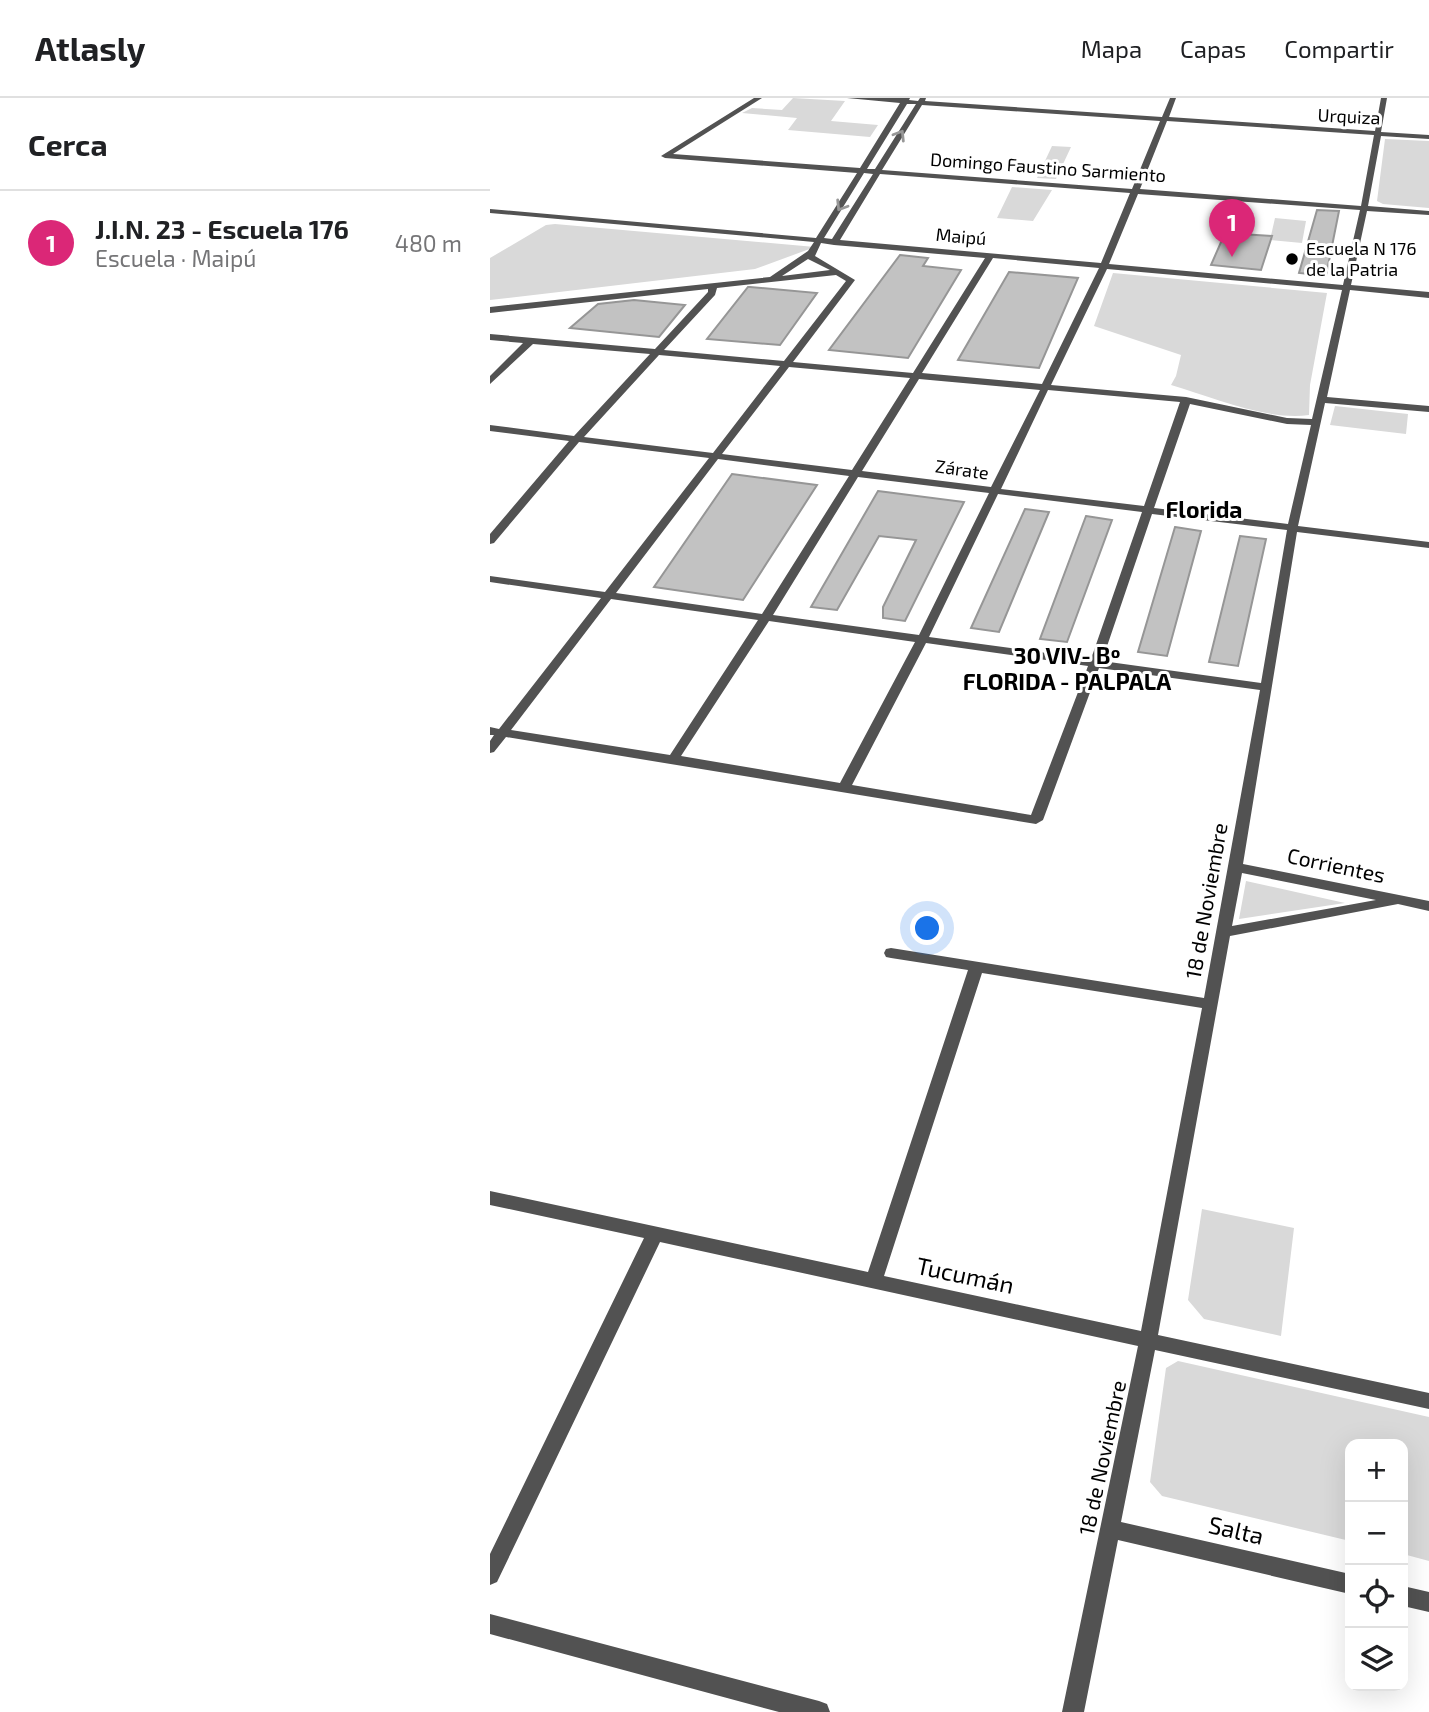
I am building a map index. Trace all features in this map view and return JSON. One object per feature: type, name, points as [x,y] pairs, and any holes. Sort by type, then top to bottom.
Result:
[{"type":"street","name":"Domingo Faustino Sarmiento","points":[[759,98],[665,156],[1429,213]]},
{"type":"street","name":"Urquiza","points":[[850,98],[922,100],[1164,121],[1429,137]]},
{"type":"street","points":[[844,788],[923,638],[1047,387],[1104,267],[1173,98]]},
{"type":"street","name":"18 de Noviembre","points":[[1073,1712],[1149,1341],[1236,867],[1293,526],[1364,209],[1384,98]]},
{"type":"street","points":[[770,279],[811,253],[906,100]]},
{"type":"street","points":[[834,243],[922,100]]},
{"type":"street","name":"Maipú","points":[[490,211],[1429,295]]},
{"type":"street","points":[[490,749],[496,732],[609,597],[851,280],[811,257],[811,253]]},
{"type":"street","points":[[673,758],[766,617],[991,255]]},
{"type":"street","points":[[490,310],[837,272]]},
{"type":"street","points":[[490,541],[577,439],[712,293],[713,285]]},
{"type":"street","points":[[490,337],[1186,400],[1287,421],[1318,422]]},
{"type":"street","points":[[490,381],[530,341]]},
{"type":"street","points":[[496,732],[673,758],[1036,820],[1151,508],[1186,400]]},
{"type":"street","points":[[1323,400],[1429,409]]},
{"type":"street","name":"Zárate","points":[[490,428],[1151,508],[1429,545]]},
{"type":"street","points":[[490,579],[1096,661],[1264,687]]},
{"type":"street","name":"Corrientes","points":[[1236,867],[1429,906]]},
{"type":"street","points":[[1224,932],[1400,901]]},
{"type":"street","points":[[891,953],[1210,1004]]},
{"type":"street","points":[[873,1282],[977,966]]},
{"type":"street","name":"Tucumán","points":[[490,1198],[1429,1401]]},
{"type":"street","points":[[490,1575],[655,1234]]},
{"type":"street","name":"Salta","points":[[1110,1529],[1345,1583]]},
{"type":"street","points":[[1408,1597],[1429,1602]]},
{"type":"street","points":[[490,1624],[819,1712]]},
{"type":"shaded area","points":[[793,98],[845,101],[831,121],[878,125],[870,137],[788,130],[797,118],[742,113],[752,108],[782,110]]},
{"type":"shaded area","points":[[1385,139],[1429,141],[1429,208],[1383,204],[1377,201]]},
{"type":"shaded area","points":[[1052,146],[1071,147],[1056,179],[1037,178]]},
{"type":"shaded area","points":[[1012,187],[1052,190],[1033,221],[997,218]]},
{"type":"shaded area","points":[[1275,218],[1306,221],[1302,243],[1270,240]]},
{"type":"shaded area","points":[[546,225],[815,247],[755,269],[490,300],[490,258]]},
{"type":"shaded area","points":[[1113,273],[1327,293],[1310,385],[1309,415],[1275,415],[1171,385],[1181,355],[1094,326]]},
{"type":"shaded area","points":[[1335,406],[1408,414],[1406,434],[1330,425]]},
{"type":"shaded area","points":[[1246,881],[1345,903],[1239,919]]},
{"type":"shaded area","points":[[1202,1209],[1294,1228],[1281,1336],[1204,1319],[1188,1300]]},
{"type":"shaded area","points":[[1178,1361],[1429,1417],[1429,1561],[1408,1555],[1408,1439],[1345,1439],[1345,1540],[1162,1496],[1150,1482],[1166,1368]]},
{"type":"building","points":[[1317,210],[1339,211],[1326,276],[1299,273]]},
{"type":"building","points":[[1225,233],[1272,236],[1261,270],[1211,265]]},
{"type":"building","points":[[900,255],[928,258],[923,266],[961,270],[908,358],[829,350]]},
{"type":"building","points":[[1009,272],[1078,278],[1039,368],[958,360]]},
{"type":"building","points":[[748,287],[817,293],[780,345],[707,339]]},
{"type":"building","points":[[634,300],[685,305],[659,337],[570,328],[598,304]]},
{"type":"building","points":[[732,474],[817,485],[743,600],[654,587]]},
{"type":"building","points":[[878,491],[964,502],[905,621],[883,618],[883,607],[916,540],[879,536],[837,610],[811,607]]},
{"type":"building","points":[[1025,509],[1049,512],[999,632],[971,628]]},
{"type":"building","points":[[1086,516],[1112,520],[1067,642],[1040,639]]},
{"type":"building","points":[[1175,527],[1201,531],[1167,656],[1138,652]]},
{"type":"building","points":[[1240,536],[1266,539],[1238,666],[1209,662]]},
{"type":"place","name":"J.I.N. 23 - Escuela 176","points":[[1232,257]]},
{"type":"place","name":"Escuela N 176 de la Patria","points":[[1292,259]]},
{"type":"district","name":"Florida","points":[[1204,510]]},
{"type":"district","name":"30 VIV- Bº FLORIDA - PALPALA","points":[[1067,669]]}]
